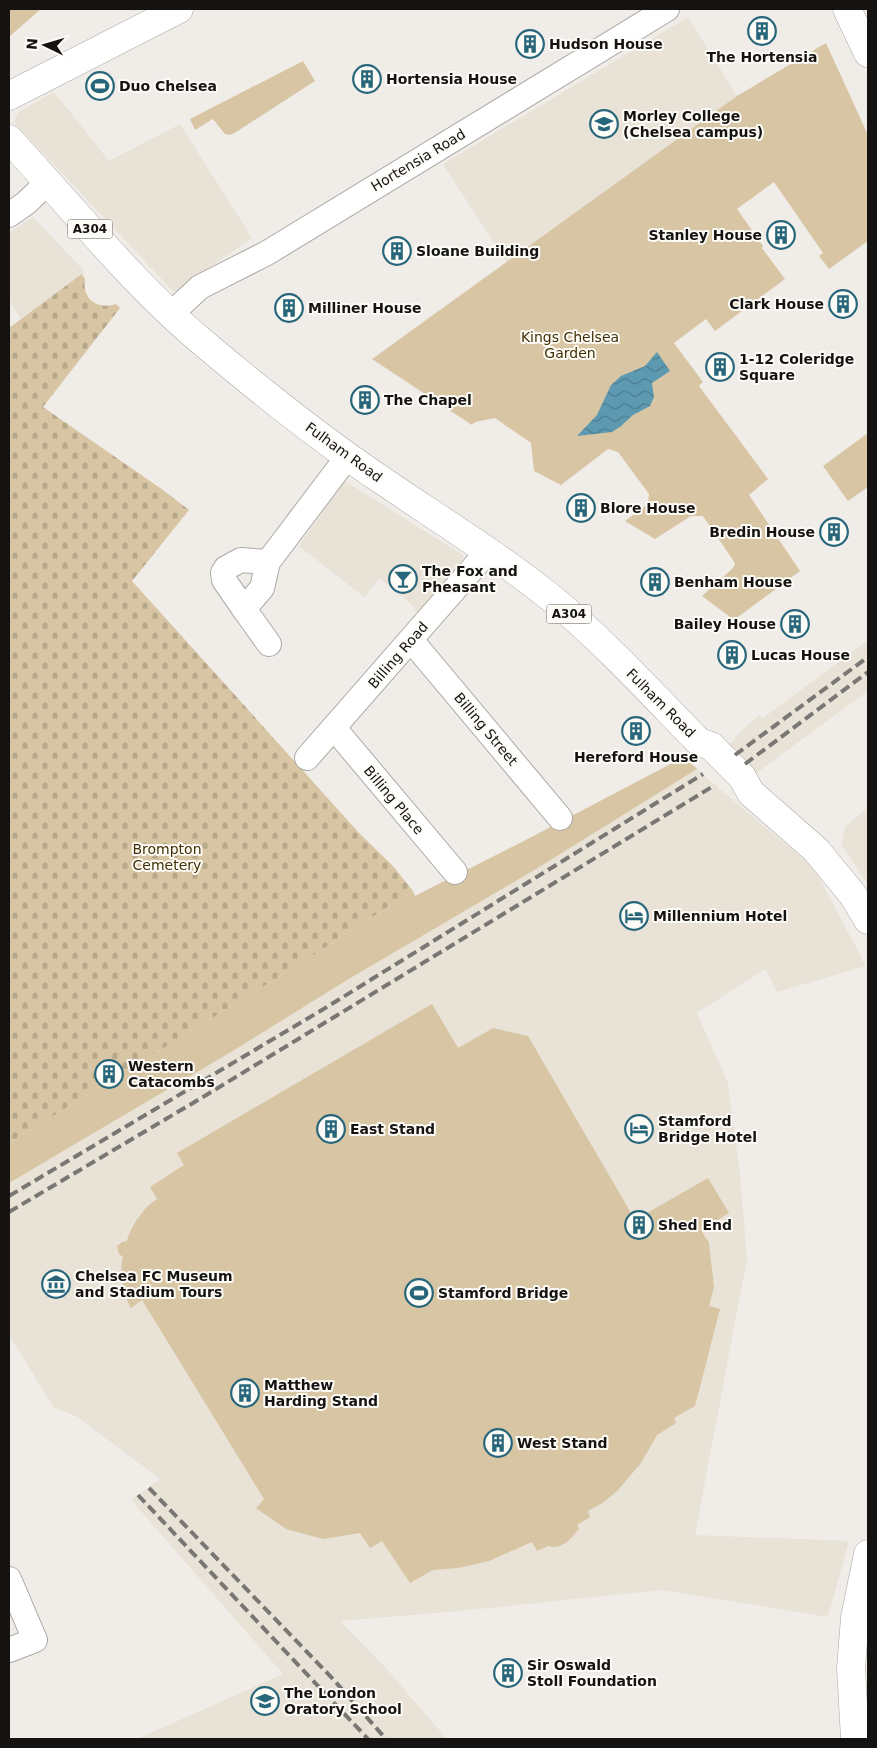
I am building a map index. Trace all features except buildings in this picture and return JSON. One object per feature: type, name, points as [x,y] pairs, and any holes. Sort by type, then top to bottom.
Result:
[{"type":"main road","points":[[9,96],[179,9]]},
{"type":"main road","points":[[847,9],[868,53]]},
{"type":"main road","name":"Fulham Road","points":[[9,139],[122,265],[204,344],[236,371],[348,456],[488,551],[551,598],[599,641],[699,742],[700,757],[734,789],[751,793],[816,850],[852,895],[868,920]]},
{"type":"main road","points":[[855,1739],[851,1668],[855,1618],[867,1563]]},
{"type":"street","name":"Hortensia Road","points":[[172,313],[200,287],[267,252],[667,9]]},
{"type":"street","points":[[9,216],[48,182]]},
{"type":"street","points":[[244,609],[262,588],[268,562],[348,456]]},
{"type":"street","name":"Billing Road","points":[[307,758],[488,551]]},
{"type":"street","points":[[268,562],[241,560],[226,568],[223,573],[224,580],[269,644]]},
{"type":"street","name":"Billing Street","points":[[411,640],[560,818]]},
{"type":"street","name":"Billing Place","points":[[334,728],[455,872]]},
{"type":"street","points":[[9,1579],[35,1640],[9,1650]]},
{"type":"shaded area","name":"Morley College (Chelsea campus)","points":[[688,17],[737,96],[506,262],[443,164]]},
{"type":"shaded area","points":[[54,92],[109,161],[180,124],[252,238],[174,292],[14,122],[18,112]]},
{"type":"shaded area","points":[[33,217],[85,272],[21,319],[9,301],[9,233]]},
{"type":"shaded area","points":[[345,481],[464,556],[418,620],[414,607],[380,578],[364,597],[299,546]]},
{"type":"shaded area","points":[[868,640],[868,691],[755,774],[728,747],[741,731],[759,715],[763,718]]},
{"type":"shaded area","points":[[684,757],[814,868],[866,966],[777,992],[765,969],[697,1013],[728,1083],[740,1175],[747,1259],[695,1535],[849,1541],[828,1617],[662,1590],[460,1611],[340,1621],[385,1667],[447,1739],[137,1739],[283,1674],[131,1500],[160,1479],[76,1416],[54,1408],[9,1335],[9,1143],[290,970],[413,891],[415,896]]},
{"type":"shaded area","points":[[868,807],[868,884],[841,844],[845,827]]},
{"type":"green space","points":[[9,9],[41,9],[10,36]]},
{"type":"green space","name":"Kings Chelsea Garden","points":[[826,43],[868,135],[868,241],[829,269],[819,256],[823,253],[774,182],[737,209],[785,279],[715,331],[706,319],[674,343],[703,382],[699,386],[768,479],[749,495],[800,571],[734,620],[702,596],[733,568],[735,563],[703,516],[691,516],[655,539],[625,521],[648,504],[649,494],[618,452],[608,449],[561,485],[534,471],[531,443],[495,418],[475,422],[472,425],[372,359],[737,96]]},
{"type":"green space","points":[[303,61],[315,81],[236,132],[230,135],[225,134],[213,119],[195,130],[190,119]]},
{"type":"green space","name":"Brompton Cemetery","points":[[82,274],[85,279],[86,292],[92,301],[103,305],[116,304],[120,308],[43,407],[189,510],[132,581],[360,834],[393,866],[413,891],[290,970],[9,1143],[9,328]]},
{"type":"green space","points":[[868,433],[868,487],[848,501],[823,466]]},
{"type":"green space","points":[[684,757],[697,769],[536,869],[9,1183],[9,1143],[290,970],[413,891],[415,896]]},
{"type":"green space","name":"Stamford Bridge","points":[[432,1004],[458,1048],[493,1028],[528,1036],[635,1220],[708,1178],[729,1213],[701,1230],[709,1243],[714,1287],[709,1306],[720,1309],[695,1406],[674,1418],[676,1423],[657,1435],[641,1463],[618,1490],[604,1502],[588,1511],[590,1517],[577,1525],[579,1529],[562,1545],[558,1547],[548,1546],[537,1551],[532,1542],[489,1561],[458,1568],[433,1570],[410,1583],[382,1541],[370,1548],[360,1533],[323,1539],[286,1529],[256,1508],[264,1499],[142,1300],[131,1308],[123,1283],[121,1269],[123,1257],[119,1254],[117,1246],[127,1241],[139,1217],[157,1199],[150,1187],[184,1165],[177,1153]]},
{"type":"water","points":[[657,352],[670,371],[652,383],[654,397],[650,406],[633,415],[612,432],[577,436],[597,415],[611,385],[621,376],[645,366]]},
{"type":"railway","points":[[735,755],[868,657]]},
{"type":"railway","points":[[745,764],[868,672]]},
{"type":"railway","points":[[9,1196],[322,1010],[703,774]]},
{"type":"railway","points":[[9,1212],[203,1097],[715,785]]},
{"type":"railway","points":[[149,1488],[333,1679],[386,1739]]},
{"type":"railway","points":[[138,1495],[368,1739]]},
{"type":"place","name":"The Hortensia","points":[[762,31]]},
{"type":"place","name":"Hudson House","points":[[530,44]]},
{"type":"place","name":"Hortensia House","points":[[367,79]]},
{"type":"place","name":"Duo Chelsea","points":[[100,86]]},
{"type":"place","name":"Morley College (Chelsea campus)","points":[[604,124]]},
{"type":"place","name":"Stanley House","points":[[781,235]]},
{"type":"place","name":"Sloane Building","points":[[397,251]]},
{"type":"place","name":"Clark House","points":[[843,304]]},
{"type":"place","name":"Milliner House","points":[[289,308]]},
{"type":"place","name":"1-12 Coleridge Square","points":[[720,367]]},
{"type":"place","name":"The Chapel","points":[[365,400]]},
{"type":"place","name":"Blore House","points":[[581,508]]},
{"type":"place","name":"Bredin House","points":[[834,532]]},
{"type":"place","name":"The Fox and Pheasant","points":[[403,579]]},
{"type":"place","name":"Benham House","points":[[655,582]]},
{"type":"place","name":"Bailey House","points":[[795,624]]},
{"type":"place","name":"Lucas House","points":[[732,655]]},
{"type":"place","name":"Hereford House","points":[[636,731]]},
{"type":"place","name":"Millennium Hotel","points":[[634,916]]},
{"type":"place","name":"Western Catacombs","points":[[109,1074]]},
{"type":"place","name":"East Stand","points":[[331,1129]]},
{"type":"place","name":"Stamford Bridge Hotel","points":[[639,1129]]},
{"type":"place","name":"Shed End","points":[[639,1225]]},
{"type":"place","name":"Chelsea FC Museum and Stadium Tours","points":[[56,1284]]},
{"type":"place","name":"Stamford Bridge","points":[[419,1293]]},
{"type":"place","name":"Matthew Harding Stand","points":[[245,1393]]},
{"type":"place","name":"West Stand","points":[[498,1443]]},
{"type":"place","name":"Sir Oswald Stoll Foundation","points":[[508,1673]]},
{"type":"place","name":"The London Oratory School","points":[[265,1701]]}]
